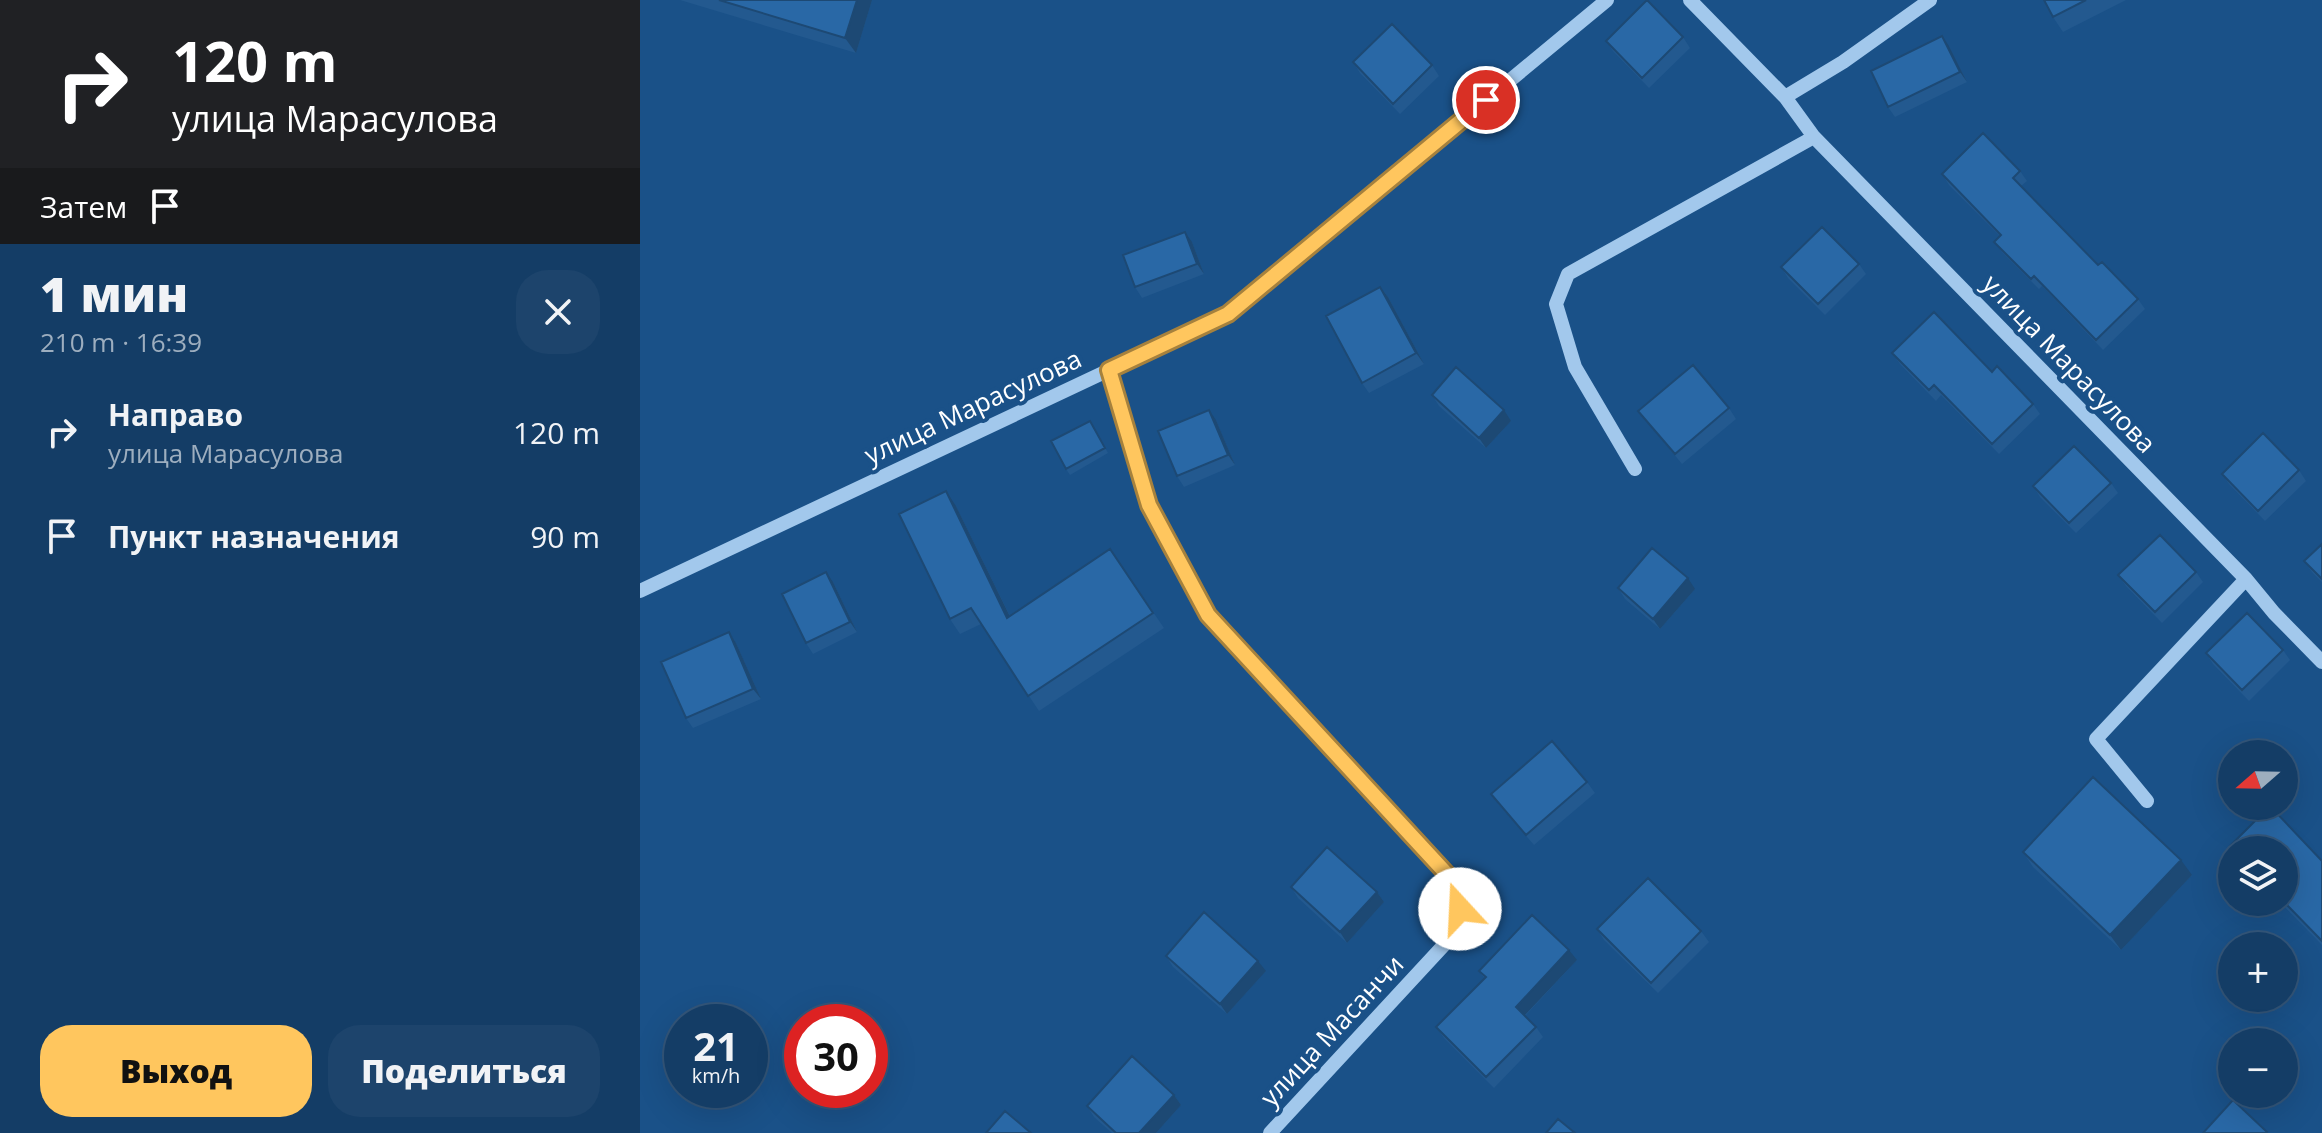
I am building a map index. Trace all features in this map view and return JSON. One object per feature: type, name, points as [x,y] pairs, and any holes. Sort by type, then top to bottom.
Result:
[{"type":"street","name":"улица Марасулова","points":[[640,591],[1228,314],[1607,0]]},
{"type":"street","name":"улица Марасулова","points":[[1690,0],[1785,97],[1814,137],[2246,579],[2322,662]]},
{"type":"street","points":[[1785,97],[1843,62],[1930,0]]},
{"type":"street","points":[[1635,469],[1575,367],[1556,304],[1568,274],[1814,137]]},
{"type":"street","name":"улица Масанчи","points":[[1109,370],[1149,505],[1208,615],[1456,884],[1460,909],[1456,932],[1270,1133]]},
{"type":"street","points":[[2147,801],[2096,739],[2246,579]]},
{"type":"building","points":[[719,0],[857,0],[845,38]]},
{"type":"building","points":[[1647,0],[1683,37],[1642,78],[1606,41]]},
{"type":"building","points":[[2044,0],[2086,0],[2053,17]]},
{"type":"building","points":[[1392,24],[1432,65],[1393,104],[1353,62]]},
{"type":"building","points":[[1942,36],[1960,72],[1888,107],[1871,71]]},
{"type":"building","points":[[1983,133],[2020,171],[2013,178],[2098,265],[2102,262],[2138,299],[2096,340],[2034,276],[2031,279],[1994,242],[2001,235],[1942,174]]},
{"type":"building","points":[[1822,227],[1859,264],[1818,304],[1781,267]]},
{"type":"building","points":[[1185,232],[1197,264],[1135,287],[1123,255]]},
{"type":"building","points":[[1380,287],[1416,353],[1362,383],[1326,316]]},
{"type":"building","points":[[1934,312],[1992,372],[1997,366],[2033,404],[1992,444],[1934,385],[1929,390],[1892,353]]},
{"type":"building","points":[[1693,365],[1729,408],[1675,454],[1638,411]]},
{"type":"building","points":[[1456,367],[1504,410],[1479,438],[1432,395]]},
{"type":"building","points":[[1209,410],[1228,455],[1177,476],[1158,431]]},
{"type":"building","points":[[1090,421],[1105,448],[1066,469],[1051,441]]},
{"type":"building","points":[[2263,433],[2299,470],[2258,511],[2222,474]]},
{"type":"building","points":[[2074,446],[2111,483],[2069,523],[2033,486]]},
{"type":"building","points":[[946,491],[1007,618],[1110,549],[1153,613],[1028,696],[971,608],[950,619],[899,514]]},
{"type":"building","points":[[2160,535],[2196,572],[2155,612],[2118,575]]},
{"type":"building","points":[[2322,544],[2322,579],[2304,561]]},
{"type":"building","points":[[1652,548],[1688,578],[1653,619],[1618,588]]},
{"type":"building","points":[[826,572],[850,622],[806,643],[782,594]]},
{"type":"building","points":[[2247,613],[2283,650],[2242,690],[2206,653]]},
{"type":"building","points":[[729,632],[753,689],[686,718],[661,662]]},
{"type":"building","points":[[1552,741],[1587,782],[1526,835],[1491,794]]},
{"type":"building","points":[[2093,777],[2181,860],[2110,935],[2023,852]]},
{"type":"building","points":[[2256,820],[2283,820],[2322,861],[2322,941],[2298,916],[2298,836],[2240,836]]},
{"type":"building","points":[[1327,847],[1377,892],[1340,932],[1291,887]]},
{"type":"building","points":[[1648,878],[1701,931],[1651,983],[1597,929]]},
{"type":"building","points":[[1204,912],[1258,961],[1220,1004],[1166,956]]},
{"type":"building","points":[[1532,915],[1569,950],[1516,1007],[1536,1027],[1486,1077],[1436,1027],[1486,977],[1479,971]]},
{"type":"building","points":[[1132,1056],[1174,1095],[1139,1133],[1116,1133],[1087,1106]]},
{"type":"building","points":[[2226,1108],[2242,1108],[2267,1132],[2266,1133],[2203,1133]]},
{"type":"building","points":[[1005,1111],[1031,1133],[986,1133]]},
{"type":"building","points":[[1558,1119],[1575,1133],[1546,1133]]},
{"type":"route","points":[[1460,909],[1456,884],[1208,615],[1149,505],[1109,370],[1228,314],[1486,100]]}]
